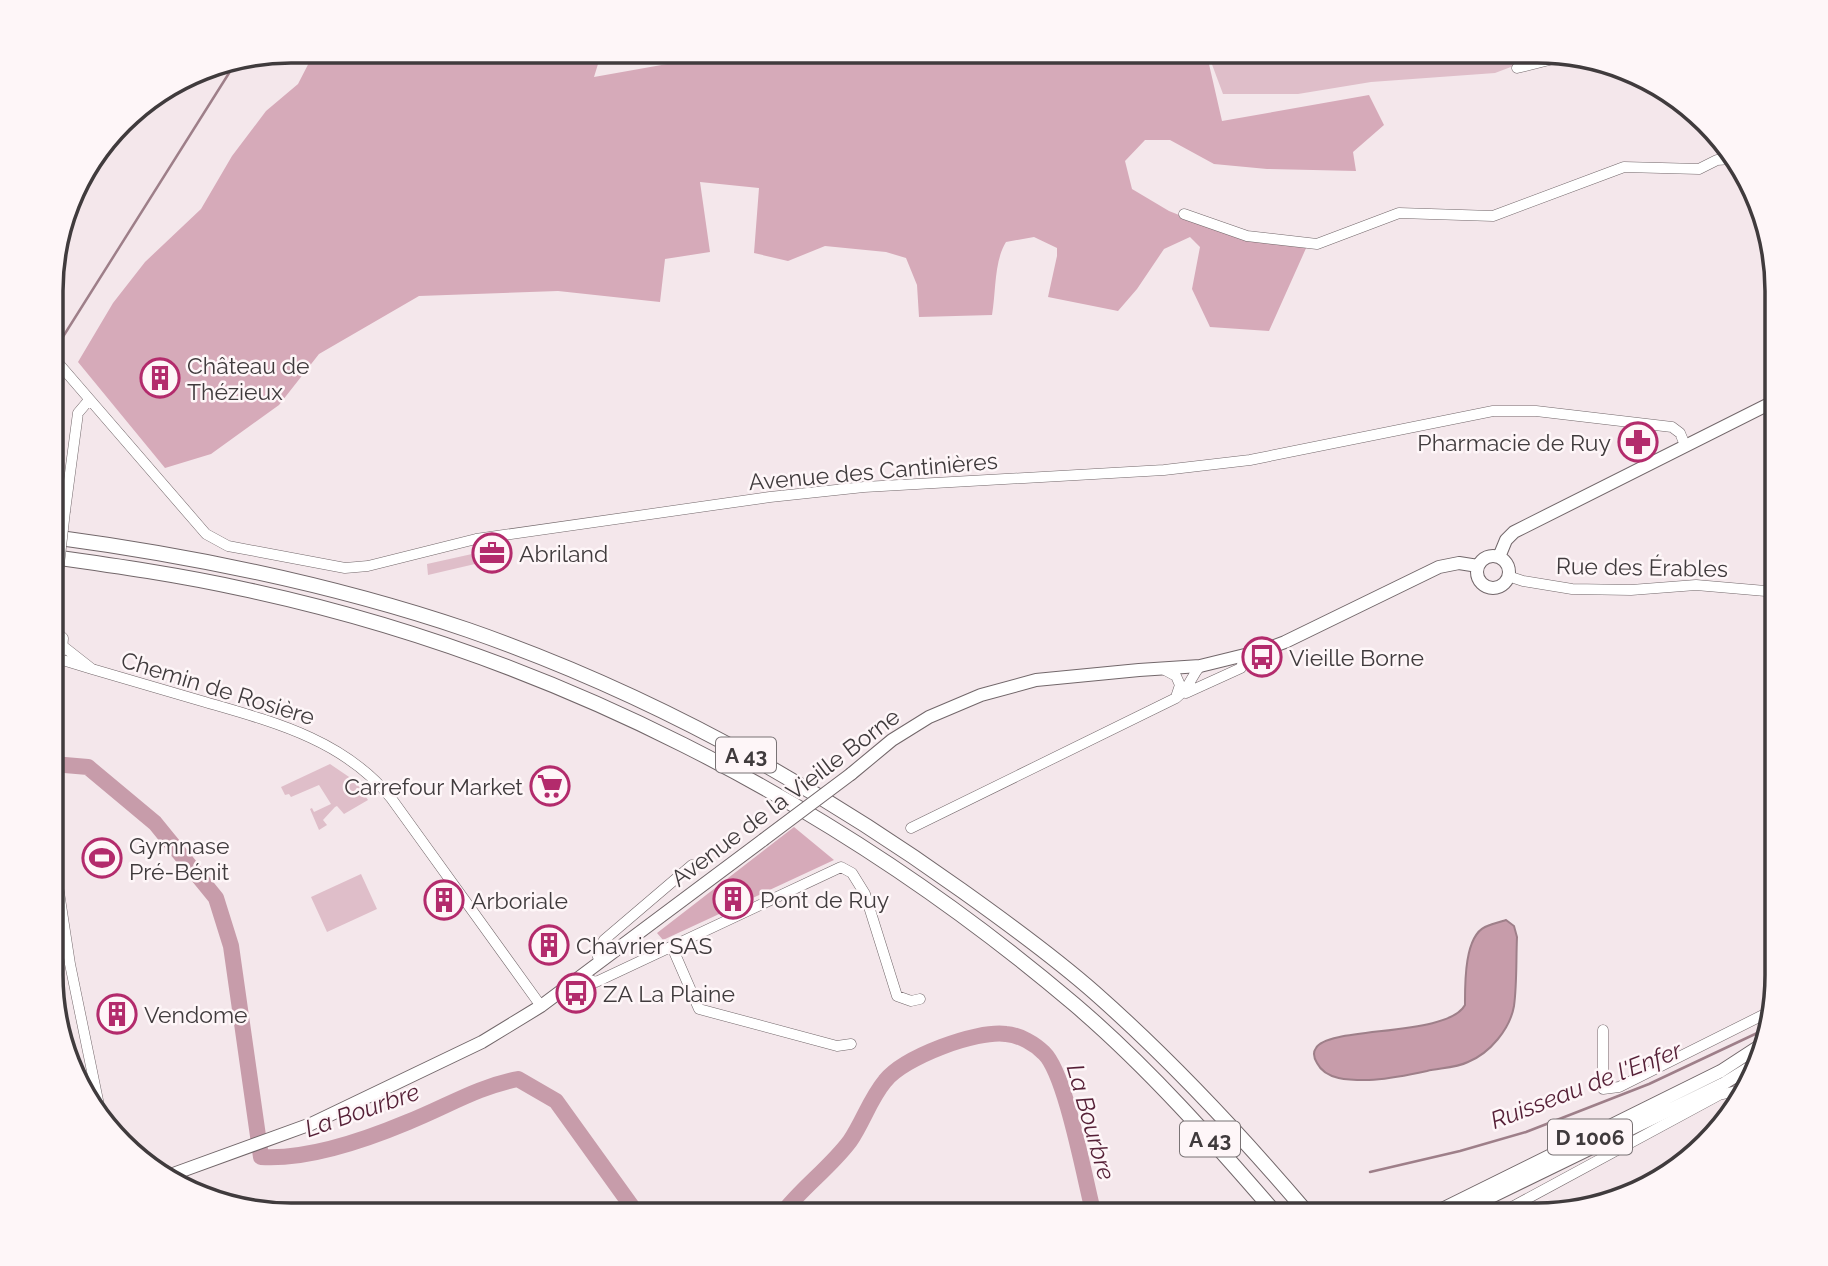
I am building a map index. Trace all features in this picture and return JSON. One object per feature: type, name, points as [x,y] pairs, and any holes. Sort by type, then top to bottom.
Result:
[{"type":"highway","name":"A 43","points":[[63,538],[146,550],[252,570],[354,596],[468,630],[569,669],[667,714],[790,778],[913,856],[1000,918],[1093,991],[1213,1107],[1298,1203]]},
{"type":"highway","name":"A 43","points":[[63,558],[142,569],[220,584],[347,615],[458,649],[561,688],[667,735],[777,795],[892,865],[986,933],[1076,1006],[1140,1066],[1267,1203]]},
{"type":"main road","points":[[1478,566],[1479,578],[1490,587],[1499,586],[1508,576],[1508,566],[1499,557],[1506,540],[1514,532],[1765,406]]},
{"type":"main road","name":"Avenue de la Vieille Borne","points":[[178,1172],[311,1124],[482,1042],[582,977],[892,740],[929,717],[981,695],[1036,680],[1200,666],[1245,655],[1286,642],[1439,567],[1459,563],[1478,566],[1486,557],[1499,557]]},
{"type":"main road","name":"D 1006","points":[[1454,1203],[1721,1071],[1752,1051]]},
{"type":"main road","name":"D 1006","points":[[1479,1203],[1723,1084],[1743,1072]]},
{"type":"street","points":[[1517,68],[1537,63]]},
{"type":"street","points":[[1184,214],[1247,236],[1317,244],[1399,213],[1493,216],[1624,167],[1699,169],[1724,160]]},
{"type":"street","points":[[63,369],[89,401],[78,413],[63,529]]},
{"type":"street","name":"Avenue des Cantinières","points":[[89,401],[206,534],[228,546],[345,568],[368,566],[476,539],[769,497],[864,487],[1164,470],[1250,460],[1493,411],[1536,411],[1672,427],[1679,433],[1685,446]]},
{"type":"street","name":"Rue des Érables","points":[[1508,576],[1551,586],[1591,590],[1696,585],[1765,591]]},
{"type":"street","points":[[63,638],[64,647]]},
{"type":"street","name":"Chemin de Rosière","points":[[64,647],[92,669]]},
{"type":"street","points":[[911,828],[1241,668],[1245,655]]},
{"type":"street","name":"Chemin de Rosière","points":[[63,661],[287,726],[314,737],[355,764],[377,780],[391,797],[541,1006]]},
{"type":"street","points":[[1175,698],[1188,688],[1192,676],[1200,666]]},
{"type":"street","points":[[1163,668],[1176,676],[1180,685],[1175,698]]},
{"type":"street","points":[[600,962],[597,954],[604,940],[692,865]]},
{"type":"street","points":[[582,977],[596,982],[841,867],[852,873],[865,894],[897,996],[911,1001],[920,999]]},
{"type":"street","points":[[63,918],[97,1094]]},
{"type":"street","points":[[672,947],[699,1009],[837,1046],[851,1044]]},
{"type":"street","points":[[1603,1030],[1603,1089],[1619,1087],[1761,1016]]},
{"type":"street","points":[[1519,1203],[1719,1095],[1732,1092]]},
{"type":"shaded area","points":[[309,63],[598,63],[594,77],[673,63],[1209,63],[1222,121],[1369,95],[1384,125],[1353,152],[1356,171],[1267,169],[1214,164],[1170,140],[1145,140],[1125,161],[1132,189],[1169,211],[1232,236],[1307,246],[1269,331],[1210,327],[1192,289],[1200,247],[1190,237],[1164,249],[1137,289],[1118,311],[1048,297],[1057,248],[1034,237],[1006,242],[997,267],[992,315],[919,317],[917,285],[906,258],[886,252],[825,246],[788,261],[754,253],[759,188],[700,182],[710,252],[665,259],[660,302],[558,291],[419,296],[319,354],[279,405],[211,454],[165,468],[78,362],[113,303],[145,262],[201,209],[232,156],[266,111],[298,84]]},
{"type":"shaded area","points":[[1211,63],[1521,63],[1495,73],[1371,82],[1298,94],[1223,94]]},
{"type":"shaded area","points":[[472,554],[475,564],[428,575],[427,564]]},
{"type":"shaded area","points":[[330,764],[355,781],[368,800],[344,814],[335,807],[323,820],[327,825],[319,830],[310,809],[314,812],[331,804],[319,785],[291,797],[289,794],[285,795],[281,787]]},
{"type":"shaded area","points":[[794,827],[834,860],[744,902],[733,895],[727,899],[730,909],[663,940],[657,933]]},
{"type":"shaded area","points":[[361,874],[377,909],[327,932],[311,897]]},
{"type":"shaded area","points":[[1506,920],[1514,926],[1517,937],[1514,1006],[1512,1015],[1498,1039],[1484,1053],[1458,1066],[1398,1077],[1355,1080],[1333,1076],[1321,1069],[1314,1051],[1325,1041],[1342,1036],[1414,1027],[1454,1015],[1465,1005],[1467,962],[1473,941],[1485,927]]},
{"type":"waterway","points":[[63,337],[230,72]]},
{"type":"waterway","name":"La Bourbre","points":[[63,765],[88,767],[155,823],[216,898],[231,946],[261,1157],[316,1152],[355,1142],[475,1092],[518,1079],[556,1101],[629,1203]]},
{"type":"waterway","name":"Ruisseau de l'Enfer","points":[[1370,1172],[1526,1132],[1649,1084],[1757,1033]]},
{"type":"waterway","name":"La Bourbre","points":[[791,1203],[850,1141],[880,1088],[894,1072],[941,1047],[993,1034],[1017,1036],[1027,1040],[1044,1053],[1052,1065],[1067,1105],[1091,1203]]},
{"type":"place","name":"Château de Thézieux","points":[[160,378]]},
{"type":"place","name":"Pharmacie de Ruy","points":[[1638,442]]},
{"type":"place","name":"Abriland","points":[[492,553]]},
{"type":"place","name":"Vieille Borne","points":[[1262,657]]},
{"type":"place","name":"Carrefour Market","points":[[550,786]]},
{"type":"place","name":"Gymnase Pré-Bénit","points":[[102,858]]},
{"type":"place","name":"Pont de Ruy","points":[[733,899]]},
{"type":"place","name":"Arboriale","points":[[444,900]]},
{"type":"place","name":"Chavrier SAS","points":[[549,945]]},
{"type":"place","name":"ZA La Plaine","points":[[576,993]]},
{"type":"place","name":"Vendome","points":[[117,1014]]}]
